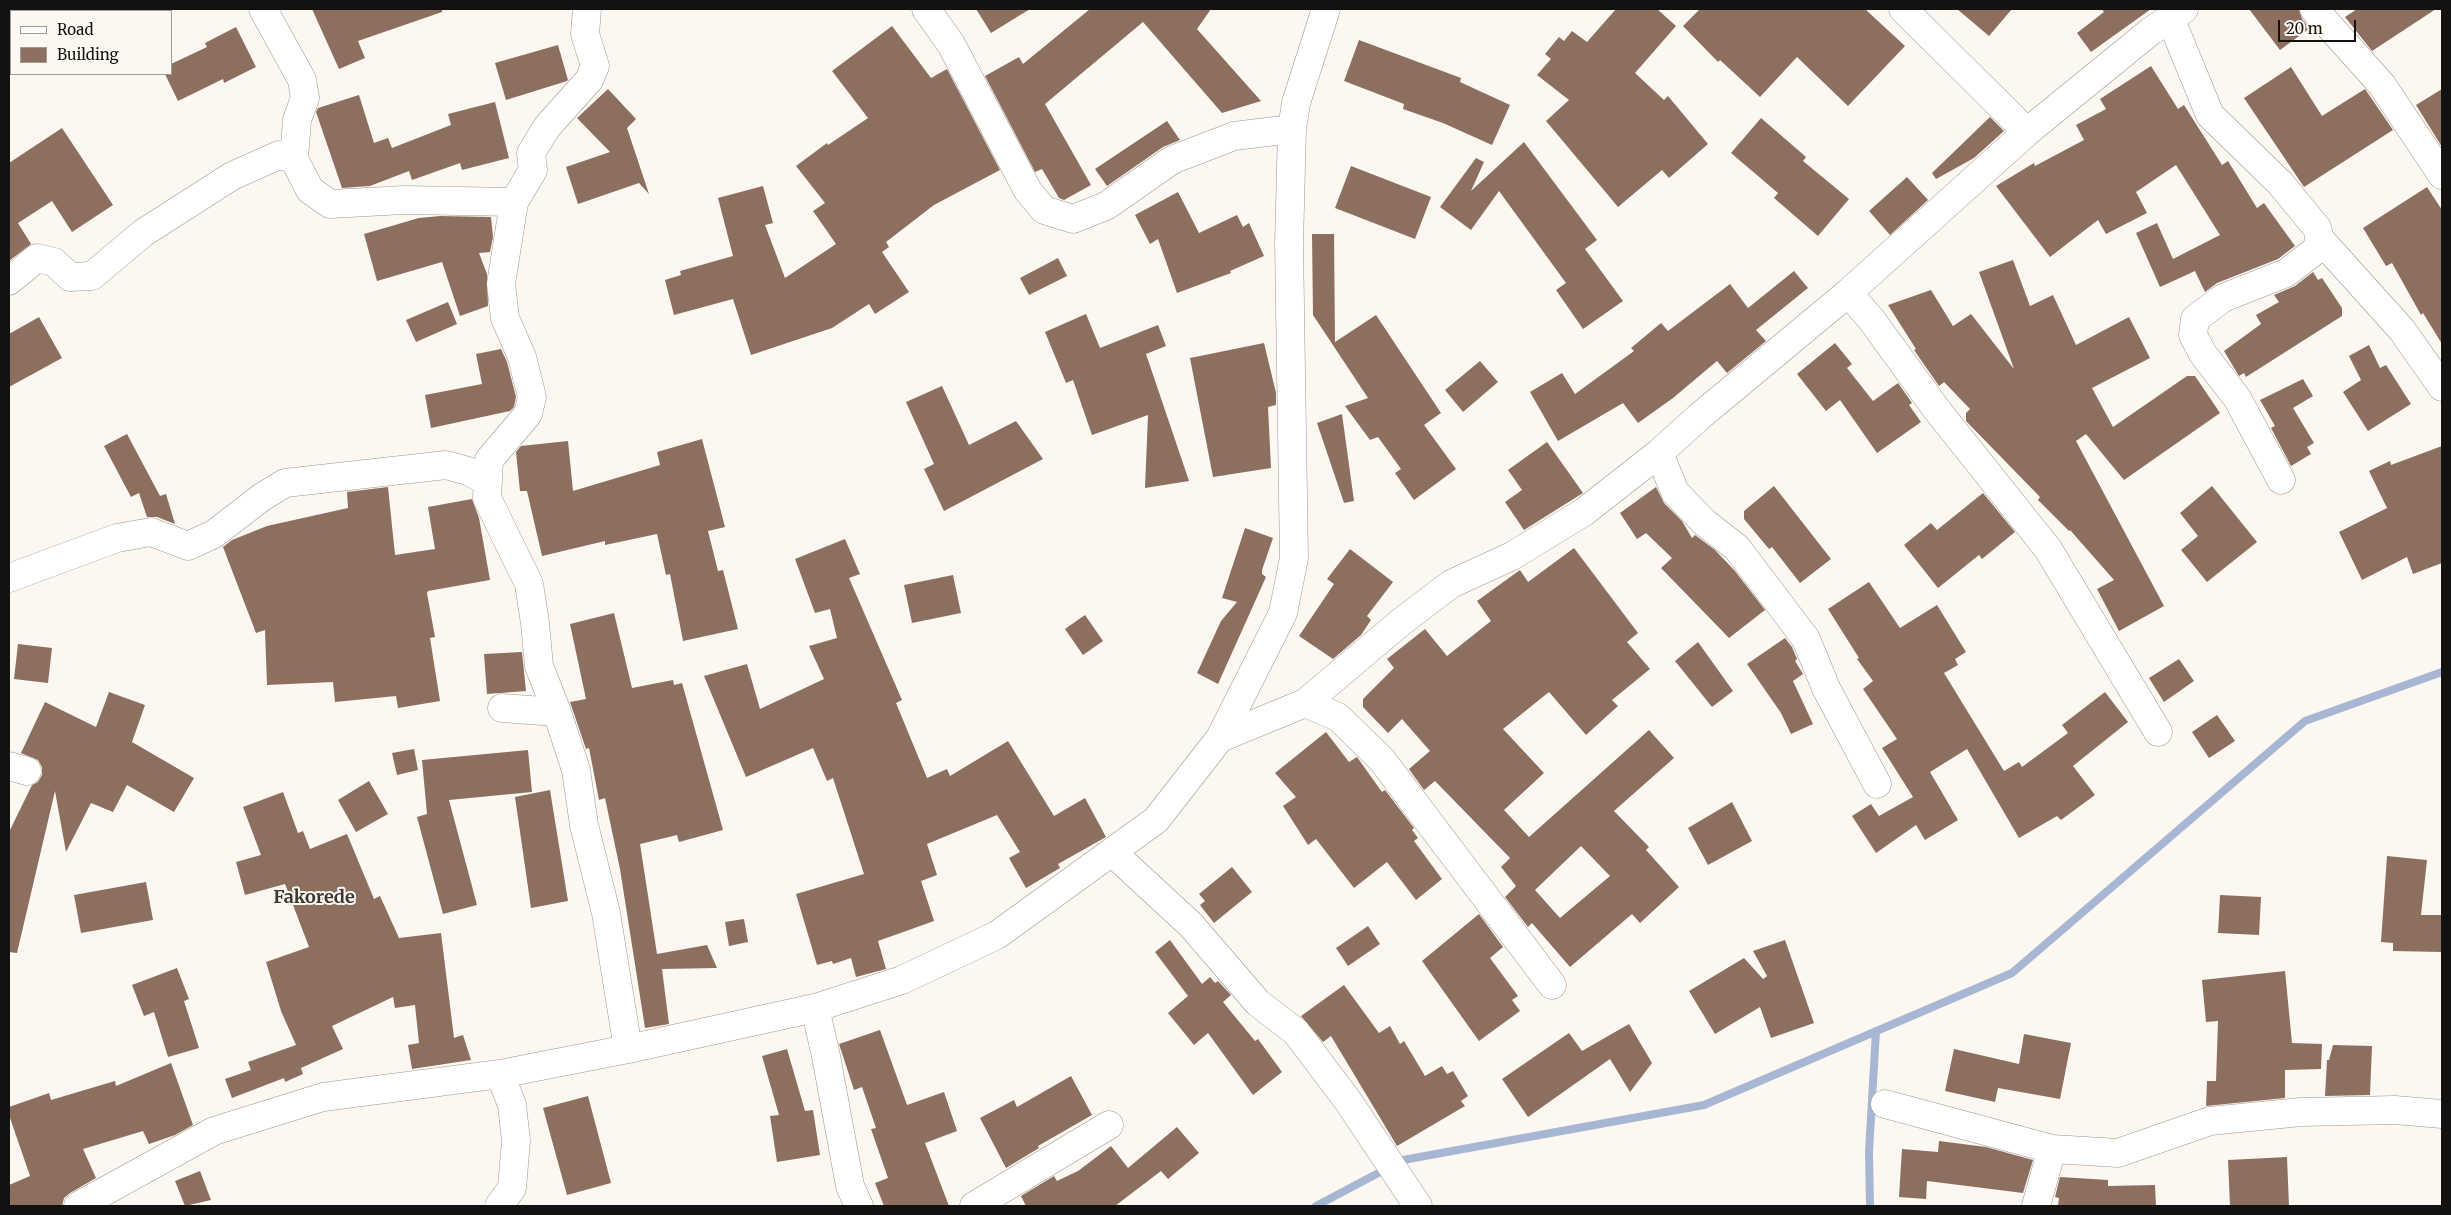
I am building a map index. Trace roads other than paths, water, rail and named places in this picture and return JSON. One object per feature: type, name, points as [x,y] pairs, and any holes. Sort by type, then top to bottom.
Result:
[{"type":"street","points":[[263,9],[302,80],[305,98],[297,120],[294,159],[310,190],[330,204],[404,200],[514,202]]},
{"type":"street","points":[[587,9],[586,34],[595,66],[589,80],[547,127],[531,153],[533,170],[514,202],[501,284],[505,318],[522,358],[532,397],[528,414],[489,460],[486,481],[487,498],[529,584],[539,666],[557,712],[576,770],[584,826],[606,913],[628,1049]]},
{"type":"street","points":[[926,9],[951,44],[1028,191],[1044,210],[1073,219],[1106,206],[1172,160],[1234,136],[1292,129]]},
{"type":"street","points":[[78,1206],[214,1130],[324,1097],[500,1074],[628,1049],[815,1008],[902,980],[996,935],[1113,853],[1156,820],[1220,738],[1283,612],[1294,558],[1289,244],[1292,129],[1296,103],[1326,9]]},
{"type":"street","points":[[1903,9],[2027,132]]},
{"type":"street","points":[[2314,9],[2382,85],[2442,176]]},
{"type":"street","points":[[1220,738],[1305,703],[1401,622],[1451,584],[1512,556],[1584,512],[1659,453],[1700,416],[1848,293],[2027,132],[2175,15]]},
{"type":"street","points":[[2175,15],[2176,32],[2210,115],[2280,183],[2317,228],[2320,239],[2402,330],[2442,387]]},
{"type":"street","points":[[9,280],[37,258],[54,262],[70,277],[92,276],[143,233],[232,176],[280,155],[294,159]]},
{"type":"street","points":[[2281,480],[2237,398],[2203,354],[2193,335],[2195,319],[2223,298],[2286,273],[2316,250],[2320,239]]},
{"type":"street","points":[[1848,293],[1871,319],[1937,410],[2048,549],[2158,732]]},
{"type":"street","points":[[1659,453],[1675,492],[1704,522],[1736,548],[1806,640],[1826,688],[1877,784]]},
{"type":"street","points":[[9,578],[116,538],[142,533],[151,532],[188,546],[214,534],[262,496],[285,483],[446,465],[468,471],[486,481]]},
{"type":"street","points":[[1305,703],[1338,717],[1382,760],[1552,986]]},
{"type":"street","points":[[502,708],[557,712]]},
{"type":"street","points":[[1113,853],[1191,925],[1258,1003],[1296,1032],[1348,1101],[1418,1206]]},
{"type":"street","points":[[815,1008],[826,1056],[850,1186],[859,1206]]},
{"type":"street","points":[[499,1206],[512,1188],[516,1141],[512,1105],[500,1074]]},
{"type":"street","points":[[1885,1104],[2052,1150],[2118,1153],[2210,1121],[2301,1112],[2395,1110],[2442,1114]]},
{"type":"street","points":[[974,1206],[1109,1125]]},
{"type":"street","points":[[2036,1206],[2052,1150]]},
{"type":"waterway","points":[[1316,1206],[1403,1160],[1704,1105],[2012,973],[2305,721],[2442,672]]},
{"type":"waterway","points":[[1870,1206],[1869,1152],[1876,1031]]},
{"type":"district","name":"Fakorede","points":[[314,898]]}]
